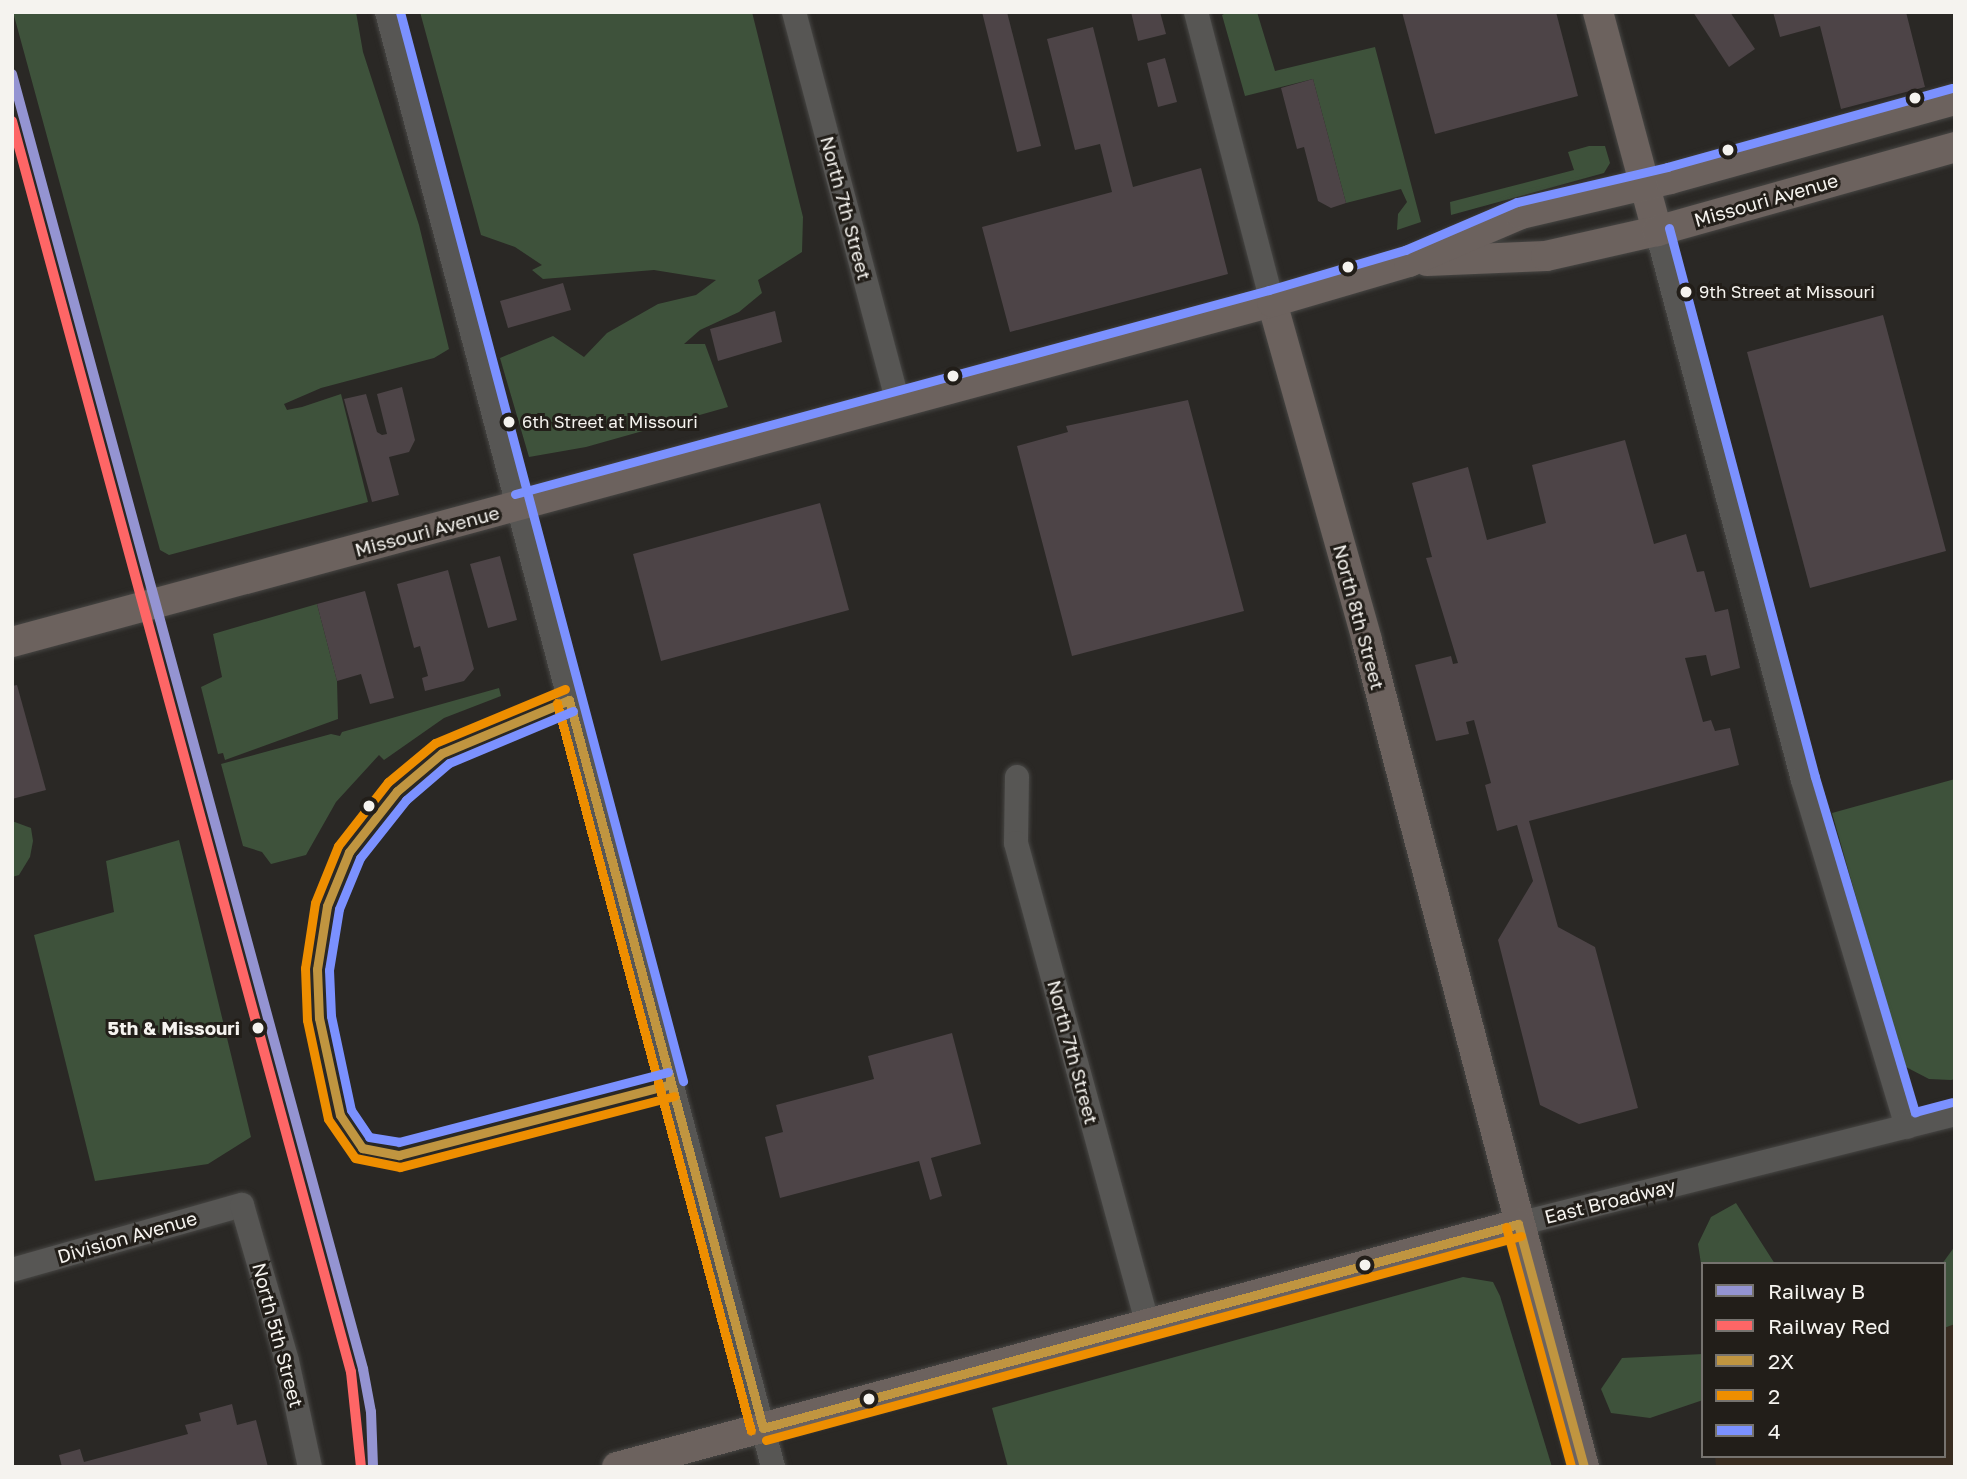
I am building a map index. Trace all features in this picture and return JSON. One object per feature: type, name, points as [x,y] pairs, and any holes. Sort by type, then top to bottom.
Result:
[{"type":"main road","points":[[1598,12],[1657,230]]},
{"type":"main road","name":"Missouri Avenue","points":[[12,642],[1272,302],[1409,262],[1521,214],[1645,186],[1955,100]]},
{"type":"main road","name":"Missouri Avenue","points":[[1409,262],[1546,256],[1657,230],[1955,147]]},
{"type":"main road","name":"North 8th Street","points":[[1272,302],[1367,641],[1584,1467]]},
{"type":"main road","name":"East Broadway","points":[[617,1467],[1518,1224]]},
{"type":"street","points":[[387,12],[774,1467]]},
{"type":"street","name":"North 7th Street","points":[[794,12],[898,404]]},
{"type":"street","name":"North 8th Street","points":[[1196,12],[1272,302]]},
{"type":"street","points":[[1657,230],[1803,780],[1907,1127]]},
{"type":"street","name":"North 7th Street","points":[[1017,777],[1016,843],[1148,1325]]},
{"type":"street","name":"East Broadway","points":[[1518,1224],[1955,1114]]},
{"type":"street","name":"Division Avenue","points":[[12,1270],[242,1205]]},
{"type":"street","name":"North 5th Street","points":[[242,1205],[287,1361],[310,1467]]},
{"type":"shaded area","points":[[1955,1324],[1955,1467],[1716,1467],[1715,1458],[1946,1458],[1946,1327]]},
{"type":"green space","points":[[13,12],[356,12],[363,52],[419,225],[449,349],[434,358],[321,388],[284,404],[287,410],[341,394],[368,502],[169,555],[160,550]]},
{"type":"green space","points":[[420,12],[752,12],[803,217],[802,252],[758,280],[762,293],[739,312],[700,330],[684,344],[705,344],[728,407],[586,447],[529,457],[500,358],[553,336],[584,357],[607,333],[658,304],[696,295],[716,280],[654,270],[543,279],[532,270],[542,265],[515,247],[481,235]]},
{"type":"green space","points":[[1228,12],[1257,12],[1275,71],[1375,47],[1421,222],[1397,230],[1398,214],[1407,202],[1401,189],[1346,203],[1313,79],[1245,96],[1222,15]]},
{"type":"green space","points":[[1589,146],[1605,146],[1610,163],[1604,173],[1451,215],[1450,202],[1574,170],[1568,152]]},
{"type":"green space","points":[[317,604],[337,681],[338,719],[225,760],[223,753],[218,754],[201,687],[222,677],[213,634]]},
{"type":"green space","points":[[499,688],[501,696],[444,718],[384,760],[379,755],[336,802],[306,855],[271,864],[262,852],[243,846],[221,764],[331,734],[340,736],[342,732]]},
{"type":"green space","points":[[1955,779],[1955,1079],[1929,1079],[1904,1066],[1832,813]]},
{"type":"green space","points":[[12,821],[31,828],[33,841],[30,857],[19,875],[12,877]]},
{"type":"green space","points":[[179,840],[251,1137],[208,1164],[95,1181],[34,935],[114,912],[106,861]]},
{"type":"green space","points":[[1736,1203],[1774,1262],[1701,1264],[1698,1244],[1711,1217]]},
{"type":"green space","points":[[1955,1246],[1955,1324],[1946,1327],[1946,1262],[1943,1262]]},
{"type":"green space","points":[[1463,1277],[1493,1282],[1500,1296],[1552,1467],[1008,1467],[992,1408]]},
{"type":"green space","points":[[1701,1354],[1701,1401],[1650,1418],[1611,1413],[1601,1389],[1622,1358]]},
{"type":"building","points":[[982,12],[1007,12],[1041,146],[1017,152]]},
{"type":"building","points":[[1131,12],[1160,12],[1166,34],[1138,41]]},
{"type":"building","points":[[1402,12],[1556,12],[1578,96],[1435,134]]},
{"type":"building","points":[[1693,12],[1730,12],[1755,49],[1729,67]]},
{"type":"building","points":[[1773,12],[1906,12],[1925,87],[1841,109],[1820,26],[1780,37]]},
{"type":"building","points":[[1093,27],[1133,187],[1201,168],[1228,274],[1010,332],[982,227],[1112,192],[1100,144],[1075,150],[1047,39]]},
{"type":"building","points":[[1165,58],[1177,102],[1158,107],[1147,63]]},
{"type":"building","points":[[1313,79],[1346,203],[1331,208],[1318,201],[1304,147],[1297,149],[1281,88]]},
{"type":"building","points":[[563,283],[571,310],[508,328],[500,301]]},
{"type":"building","points":[[775,311],[782,342],[718,361],[710,329]]},
{"type":"building","points":[[1883,315],[1946,551],[1810,588],[1747,352]]},
{"type":"building","points":[[402,387],[415,440],[409,452],[389,457],[399,495],[372,502],[344,399],[366,394],[377,432],[387,434],[377,394]]},
{"type":"building","points":[[1188,400],[1244,611],[1072,656],[1017,446],[1068,432],[1066,426]]},
{"type":"building","points":[[1625,440],[1654,544],[1686,534],[1697,572],[1704,571],[1715,612],[1728,609],[1740,668],[1711,676],[1706,655],[1685,658],[1703,722],[1711,720],[1715,731],[1730,728],[1739,765],[1529,821],[1558,927],[1595,947],[1638,1108],[1579,1124],[1540,1105],[1498,940],[1533,881],[1517,825],[1497,831],[1485,785],[1491,783],[1474,720],[1466,722],[1469,734],[1436,741],[1415,665],[1451,656],[1453,664],[1458,663],[1426,558],[1432,557],[1412,483],[1468,467],[1487,540],[1546,523],[1532,465]]},
{"type":"building","points":[[820,503],[849,610],[661,661],[633,554]]},
{"type":"building","points":[[500,556],[517,620],[488,628],[470,564]]},
{"type":"building","points":[[448,570],[474,669],[464,681],[425,691],[422,678],[428,676],[420,646],[414,648],[397,584]]},
{"type":"building","points":[[365,591],[394,698],[370,704],[361,674],[337,681],[317,604]]},
{"type":"building","points":[[17,685],[46,790],[12,799],[12,686]]},
{"type":"building","points":[[952,1033],[981,1144],[931,1158],[942,1196],[930,1200],[919,1161],[780,1198],[765,1137],[783,1132],[776,1105],[874,1079],[868,1056]]},
{"type":"building","points":[[232,1404],[237,1425],[256,1420],[268,1467],[62,1467],[59,1455],[80,1449],[84,1462],[188,1434],[185,1425],[201,1421],[199,1413]]},
{"type":"rail line","name":"B","points":[[12,74],[363,1369],[371,1412],[373,1467]]},
{"type":"rail line","name":"Red","points":[[12,121],[351,1372],[361,1467]]},
{"type":"transit line","name":"4","points":[[400,12],[683,1081]]},
{"type":"transit line","name":"4","points":[[515,494],[1269,290],[1405,250],[1517,202],[1667,167],[1952,88]]},
{"type":"transit line","name":"4","points":[[1669,228],[1815,777],[1915,1112],[1952,1102]]},
{"type":"transit line","name":"2","points":[[565,689],[435,743],[388,782],[338,846],[315,903],[305,968],[307,1020],[328,1119],[355,1158],[400,1167],[674,1096]]},
{"type":"transit line","name":"2X","points":[[569,700],[442,753],[397,791],[349,852],[327,906],[317,969],[319,1018],[340,1115],[362,1148],[399,1155],[671,1084]]},
{"type":"transit line","name":"2X","points":[[569,700],[763,1428]]},
{"type":"transit line","name":"2","points":[[557,703],[751,1431]]},
{"type":"transit line","name":"4","points":[[573,711],[449,763],[406,800],[360,858],[339,909],[329,970],[331,1016],[351,1110],[369,1137],[399,1142],[668,1072]]},
{"type":"transit line","name":"2X","points":[[1518,1224],[1584,1467]]},
{"type":"transit line","name":"2X","points":[[763,1428],[1518,1224]]},
{"type":"transit line","name":"2","points":[[1506,1227],[1571,1467]]},
{"type":"transit line","name":"2","points":[[766,1440],[1521,1236]]},
{"type":"place","name":"9th Street at Missouri","points":[[1686,292]]},
{"type":"place","name":"6th Street at Missouri","points":[[509,422]]},
{"type":"place","name":"5th & Missouri","points":[[258,1028]]}]
